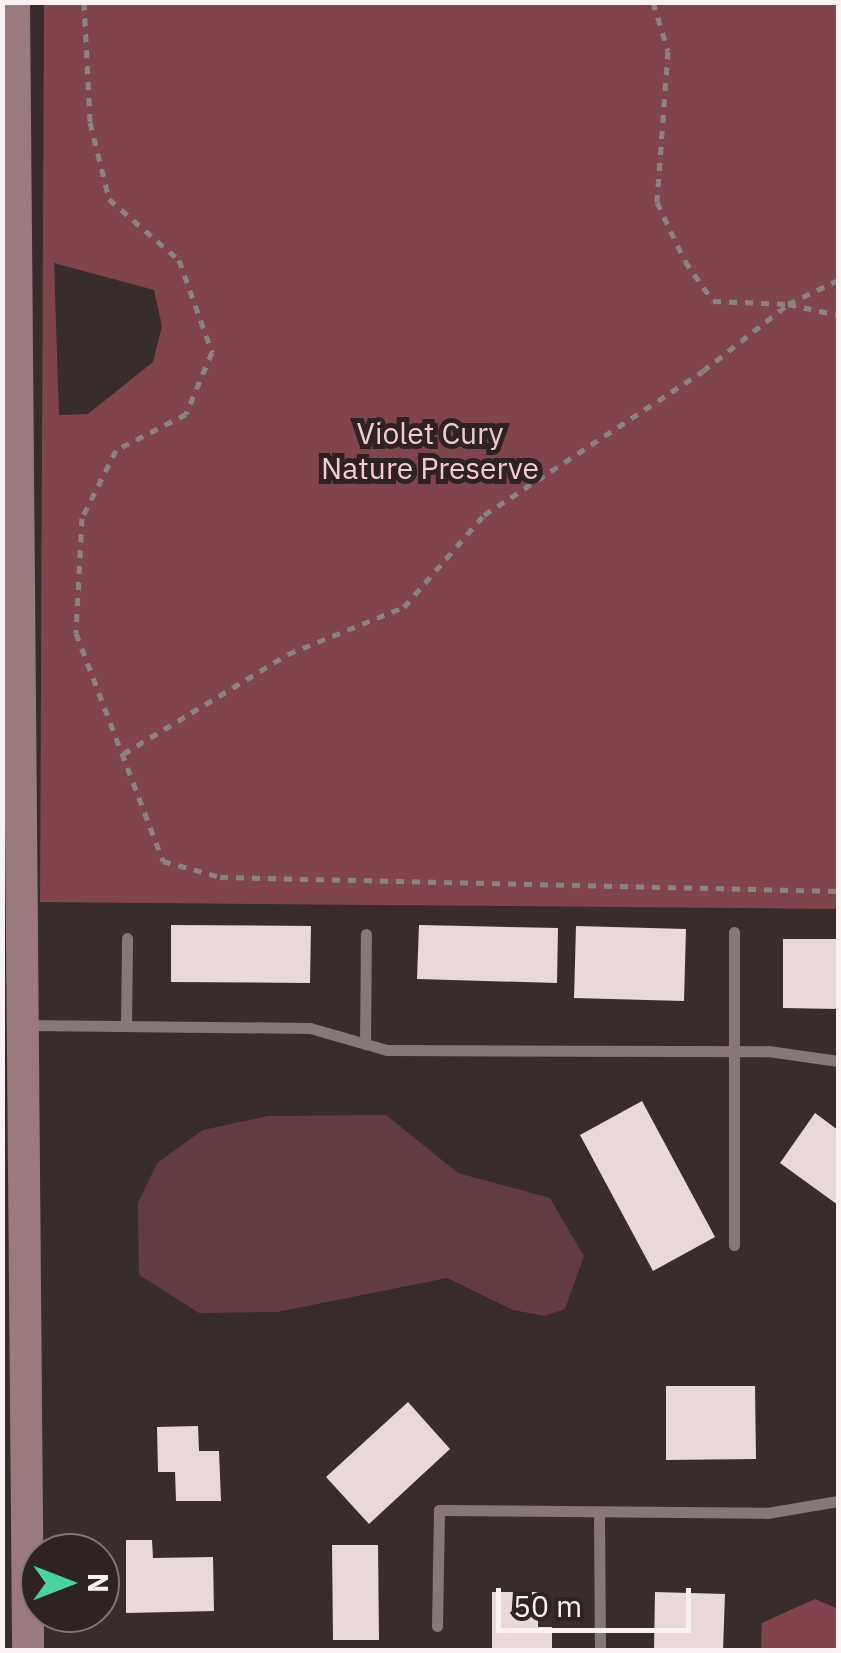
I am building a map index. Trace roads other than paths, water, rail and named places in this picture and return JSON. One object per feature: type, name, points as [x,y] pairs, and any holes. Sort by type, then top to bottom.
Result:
[{"type":"street","points":[[14,2],[26,1025],[28,1650]]},
{"type":"lane","points":[[734,932],[734,1244]]},
{"type":"lane","points":[[365,1044],[366,934]]},
{"type":"lane","points":[[126,1026],[127,938]]},
{"type":"lane","points":[[26,1025],[310,1028],[387,1050],[734,1051],[838,1062]]},
{"type":"lane","points":[[438,1626],[439,1510],[767,1514],[838,1501]]},
{"type":"lane","points":[[599,1512],[600,1650]]},
{"type":"park label","name":"Violet Cury Nature Preserve","points":[[430,450]]}]
